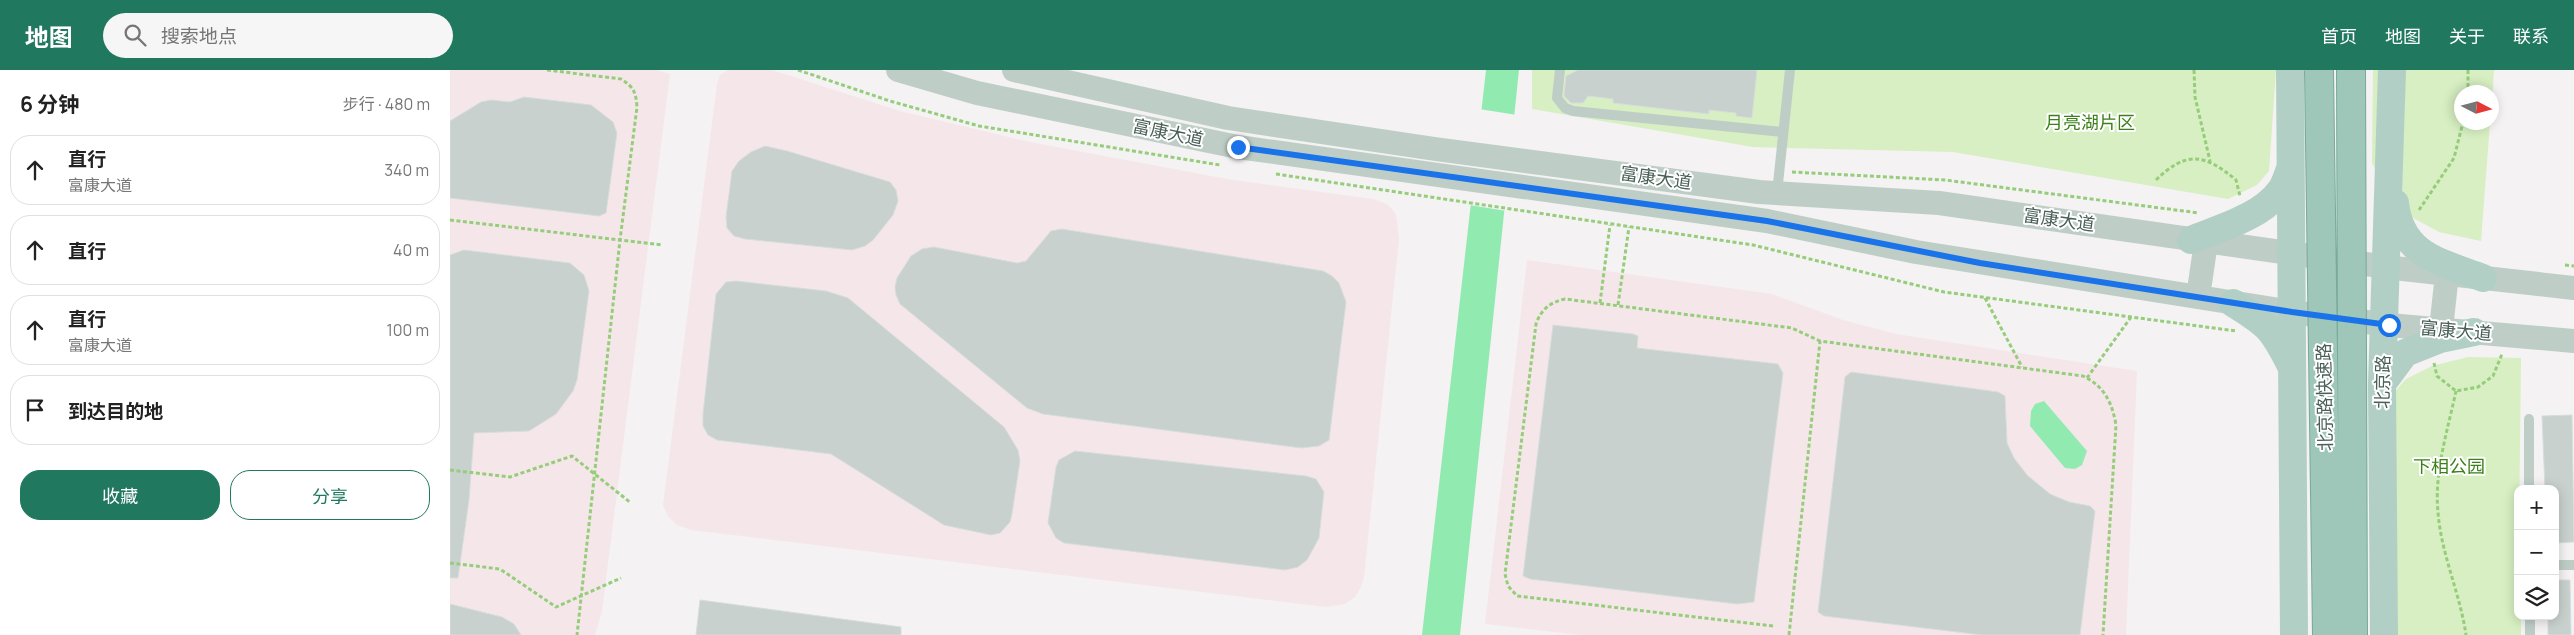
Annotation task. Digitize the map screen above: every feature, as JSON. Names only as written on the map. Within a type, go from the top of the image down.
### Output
[{"type":"highway","name":"北京路快速路","points":[[2319,70],[2327,635]]},
{"type":"highway","name":"北京路快速路","points":[[2351,70],[2354,635]]},
{"type":"main road","points":[[2290,70],[2294,635]]},
{"type":"main road","name":"北京路","points":[[2384,635],[2382,384],[2387,267],[2388,139],[2392,70]]},
{"type":"main road","points":[[2388,139],[2396,217],[2408,240],[2423,256],[2483,278]]},
{"type":"main road","points":[[2198,241],[2268,203],[2282,190],[2291,165]]},
{"type":"main road","points":[[2233,303],[2262,321],[2274,332],[2292,369]]},
{"type":"main road","points":[[2382,384],[2405,353],[2436,336],[2474,332]]},
{"type":"street","name":"富康大道","points":[[898,70],[977,92],[1238,147],[1472,178],[1767,221],[1916,252],[2198,298],[2384,324],[2436,336]]},
{"type":"street","name":"富康大道","points":[[1014,70],[1228,118],[1572,167],[1781,182],[1939,202],[2387,267],[2574,288]]},
{"type":"street","points":[[2198,241],[2198,298]]},
{"type":"street","points":[[2436,336],[2446,274]]},
{"type":"street","name":"富康大道","points":[[2474,332],[2507,348],[2574,341]]},
{"type":"lane","points":[[1560,70],[1557,98],[1565,108],[1573,111],[1783,132]]},
{"type":"lane","points":[[1781,182],[1783,132],[1790,70]]},
{"type":"lane","points":[[2529,418],[2529,485]]},
{"type":"lane","points":[[2559,565],[2574,565]]},
{"type":"lane","points":[[2530,620],[2530,635]]},
{"type":"path","points":[[547,70],[621,79],[630,85],[636,94],[637,107],[620,240],[583,595],[577,635]]},
{"type":"path","points":[[798,70],[890,101],[980,126],[1222,166]]},
{"type":"path","points":[[2194,70],[2195,97],[2210,161]]},
{"type":"path","points":[[2468,70],[2468,85]]},
{"type":"path","points":[[2156,180],[2170,166],[2181,160],[2194,158],[2210,161],[2236,180],[2244,217]]},
{"type":"path","points":[[1272,174],[1753,245],[1944,292],[2241,332]]},
{"type":"path","points":[[1781,182],[1945,180],[2206,214]]},
{"type":"path","points":[[450,220],[663,245]]},
{"type":"path","points":[[1600,303],[1610,224]]},
{"type":"path","points":[[1618,305],[1629,227]]},
{"type":"path","points":[[2555,264],[2574,266]]},
{"type":"path","points":[[1985,297],[2023,368]]},
{"type":"path","points":[[1773,626],[1517,596],[1508,586],[1505,574],[1536,324],[1540,314],[1554,301],[1565,299],[1618,305],[1792,328],[1820,341],[2023,368],[2088,378],[2094,381],[2107,395],[2116,425],[2103,635]]},
{"type":"path","points":[[2088,378],[2131,317]]},
{"type":"path","points":[[2436,336],[2437,376],[2456,391]]},
{"type":"path","points":[[1789,635],[1820,341]]},
{"type":"path","points":[[2456,391],[2478,386],[2493,376],[2507,348]]},
{"type":"path","points":[[2494,353],[2507,348]]},
{"type":"path","points":[[2456,391],[2440,470],[2437,510],[2444,550],[2463,615],[2466,635]]},
{"type":"path","points":[[450,470],[510,477],[572,456],[631,503]]},
{"type":"path","points":[[450,564],[500,569],[556,607],[621,578]]},
{"type":"shaded area","points":[[450,70],[657,70],[670,74],[602,611],[595,635],[450,635]]},
{"type":"shaded area","points":[[728,70],[772,70],[900,111],[1030,142],[1227,179],[1373,199],[1387,204],[1396,214],[1399,239],[1364,577],[1355,597],[1345,604],[1326,607],[691,530],[677,525],[668,516],[663,505],[717,84],[720,75]]},
{"type":"shaded area","points":[[1486,70],[1519,70],[1460,635],[1422,635]]},
{"type":"shaded area","points":[[1527,260],[1772,294],[1843,320],[1896,334],[2137,371],[2126,635],[1581,635],[1485,624]]},
{"type":"shaded area","points":[[2044,401],[2087,451],[2082,465],[2075,469],[2065,468],[2030,426],[2031,411],[2035,404]]},
{"type":"green space","name":"月亮湖片区","points":[[1532,70],[2276,70],[2269,171],[2257,185],[2228,199],[1953,152],[1753,147],[1532,109]]},
{"type":"green space","points":[[2373,70],[2494,70],[2493,85],[2454,85],[2454,130],[2489,130],[2481,241],[2439,232],[2415,219],[2389,196],[2372,163]]},
{"type":"green space","name":"下相公园","points":[[2468,357],[2521,358],[2520,485],[2514,485],[2514,620],[2521,620],[2521,635],[2379,635],[2376,413],[2406,379],[2432,366]]},
{"type":"pier","points":[[1479,109],[1517,115],[1507,211],[1469,205]]},
{"type":"building","points":[[1578,70],[1757,70],[1752,118],[1736,116],[1736,113],[1709,110],[1709,114],[1613,103],[1613,99],[1588,96],[1583,103],[1571,103],[1564,96],[1566,76]]},
{"type":"building","points":[[524,97],[591,105],[613,122],[617,133],[606,213],[599,216],[450,198],[450,121],[481,102],[491,100],[510,102]]},
{"type":"building","points":[[765,146],[890,182],[896,190],[898,201],[893,215],[873,240],[865,246],[852,250],[745,239],[734,236],[727,228],[726,217],[732,171],[739,161],[751,152]]},
{"type":"building","points":[[1062,229],[1323,271],[1332,276],[1339,283],[1346,302],[1329,440],[1319,446],[1301,448],[1043,414],[1027,408],[900,304],[896,295],[897,278],[911,256],[922,249],[934,247],[1017,263],[1026,261],[1051,231]]},
{"type":"building","points":[[464,250],[570,263],[584,275],[589,291],[577,380],[573,391],[556,414],[529,431],[474,433],[469,500],[458,578],[450,578],[450,255]]},
{"type":"building","points":[[736,281],[826,291],[848,298],[1004,427],[1018,450],[1020,461],[1010,522],[1000,533],[991,535],[944,525],[831,454],[717,440],[708,435],[703,426],[703,414],[716,294],[726,282]]},
{"type":"building","points":[[1553,325],[1633,334],[1638,336],[1637,348],[1778,364],[1783,373],[1754,602],[1737,604],[1530,579],[1523,576]]},
{"type":"building","points":[[1851,372],[1998,392],[2005,396],[2007,443],[2014,458],[2027,475],[2050,494],[2069,502],[2090,506],[2095,511],[2080,635],[1982,635],[1824,616],[1818,612],[1845,377]]},
{"type":"building","points":[[2572,415],[2574,542],[2559,543],[2559,485],[2545,485],[2542,416]]},
{"type":"building","points":[[1075,451],[1306,476],[1316,479],[1324,492],[1319,538],[1307,560],[1298,567],[1285,570],[1064,543],[1056,538],[1048,523],[1056,467],[1059,460]]},
{"type":"building","points":[[2559,580],[2570,580],[2571,635],[2548,635],[2548,620],[2559,620]]},
{"type":"building","points":[[700,600],[901,627],[901,635],[696,635]]},
{"type":"building","points":[[450,604],[502,617],[514,624],[521,635],[450,635]]},
{"type":"route","points":[[1238,147],[1472,178],[1767,221],[1916,252],[1980,263],[2292,312],[2389,325]]}]
